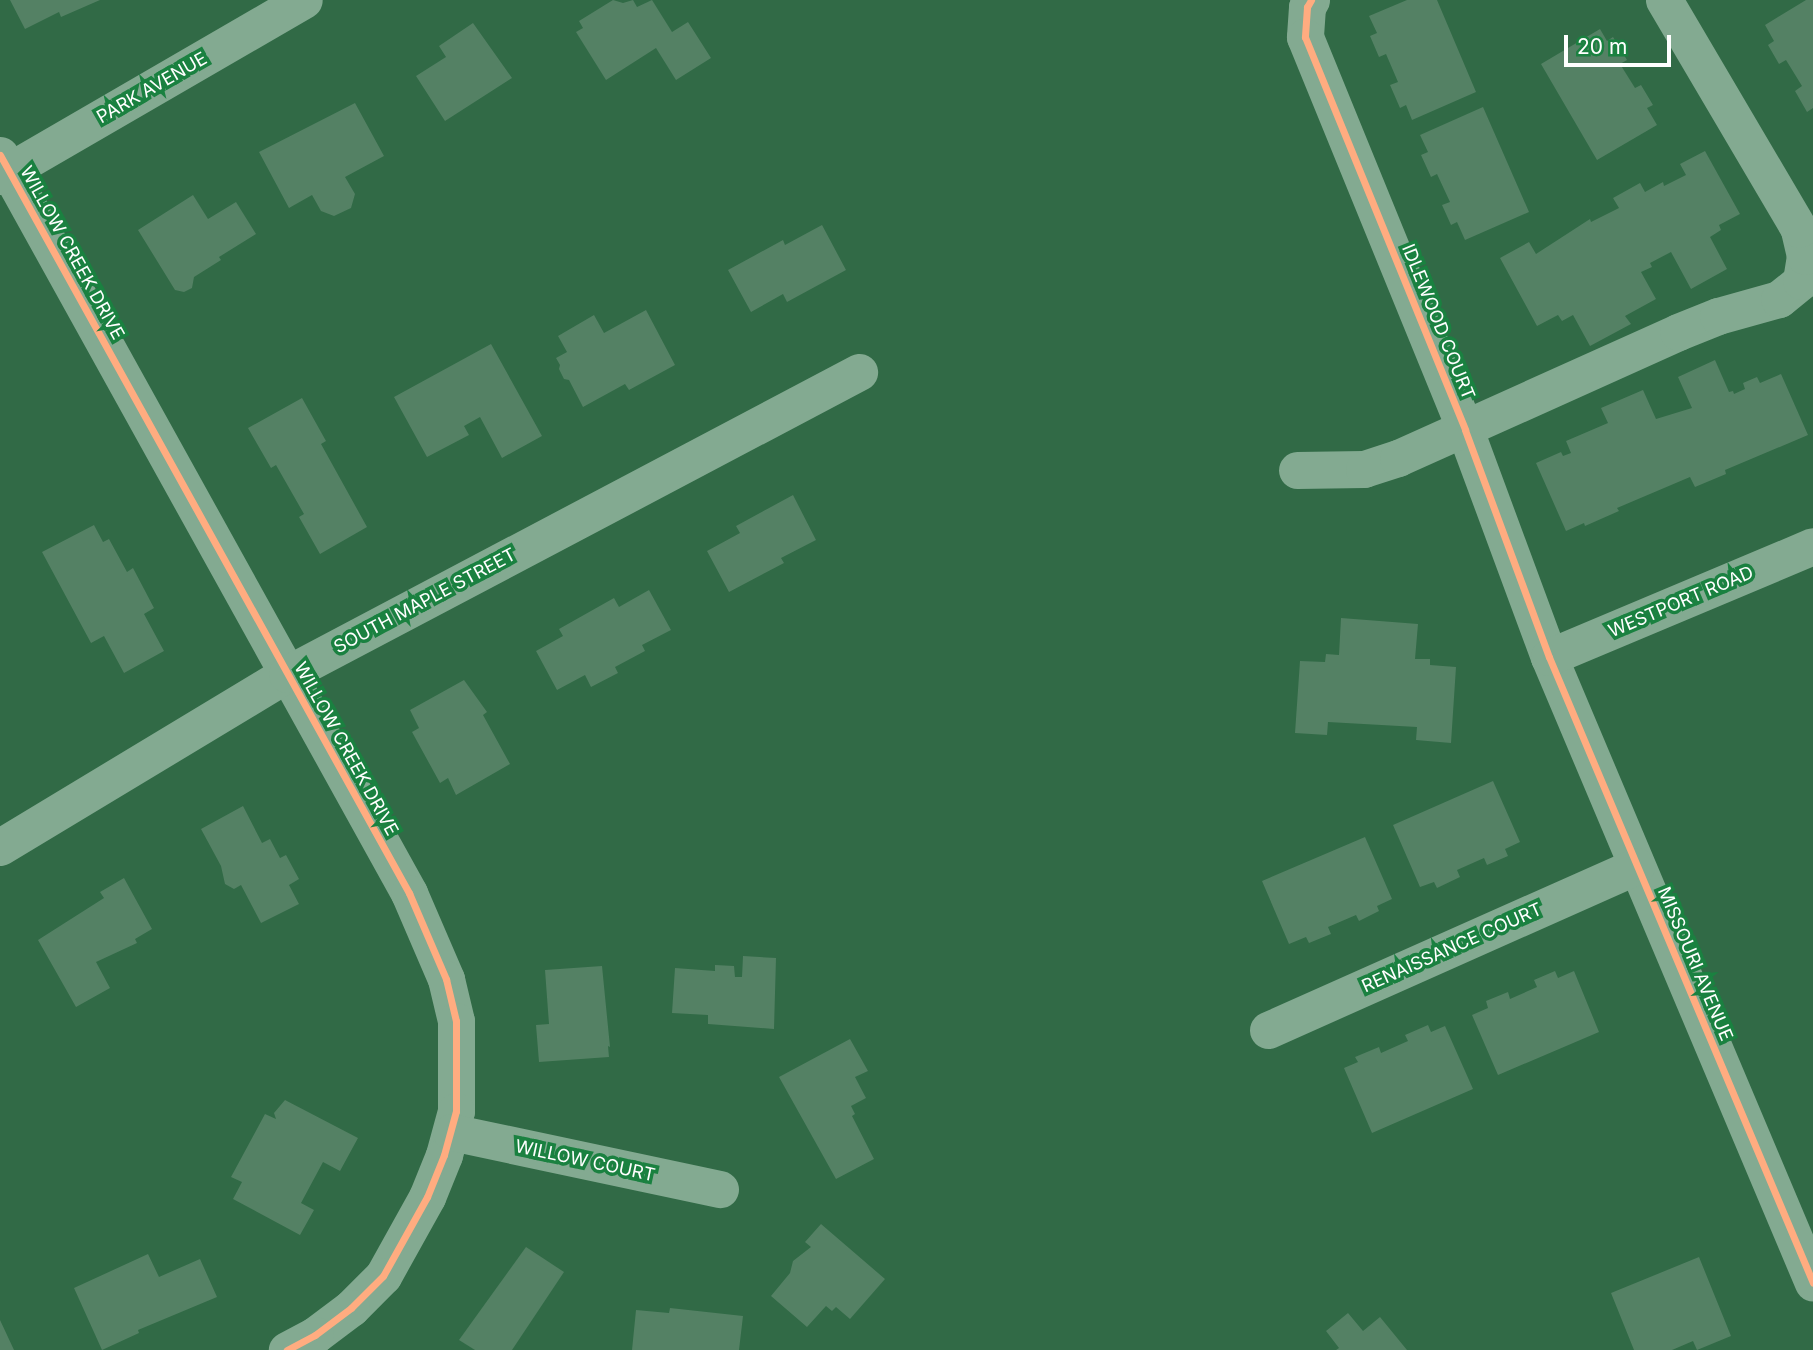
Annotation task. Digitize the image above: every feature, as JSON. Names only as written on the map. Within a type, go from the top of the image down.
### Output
[{"type":"street","name":"PARK AVENUE","points":[[3,167],[304,0]]},
{"type":"street","name":"IDLEWOOD COURT","points":[[1311,0],[1307,7],[1305,37],[1465,430],[1549,657]]},
{"type":"street","name":"IDLEWOOD COURT","points":[[1465,430],[1678,332],[1718,316],[1779,299],[1801,281],[1805,256],[1799,229],[1664,0]]},
{"type":"street","name":"WILLOW CREEK DRIVE","points":[[3,167],[409,893],[446,979],[456,1021],[458,1066],[451,1132],[427,1197],[383,1276],[351,1308],[315,1335],[287,1350]]},
{"type":"street","name":"SOUTH MAPLE STREET","points":[[0,846],[287,674],[859,372]]},
{"type":"street","points":[[1297,470],[1364,469],[1465,430]]},
{"type":"street","name":"WESTPORT ROAD","points":[[1549,657],[1813,546]]},
{"type":"street","name":"MISSOURI AVENUE","points":[[1549,657],[1813,1283]]},
{"type":"street","name":"RENAISSANCE COURT","points":[[1268,1030],[1636,866]]},
{"type":"street","name":"WILLOW COURT","points":[[451,1132],[720,1189]]},
{"type":"building","points":[[10,0],[100,0],[61,17],[59,12],[25,29]]},
{"type":"building","points":[[613,0],[623,3],[633,0],[637,7],[652,0],[672,32],[688,22],[711,58],[676,80],[656,48],[606,80],[576,32],[583,28],[579,21]]},
{"type":"building","points":[[1407,0],[1437,0],[1476,92],[1412,120],[1406,105],[1400,108],[1390,85],[1398,82],[1386,54],[1379,57],[1370,36],[1377,33],[1369,16]]},
{"type":"building","points":[[1806,0],[1813,0],[1813,108],[1807,112],[1795,91],[1802,86],[1786,60],[1779,64],[1768,45],[1774,41],[1765,25]]},
{"type":"building","points":[[473,23],[512,78],[445,121],[416,76],[446,57],[439,46]]},
{"type":"building","points":[[1600,29],[1607,41],[1613,37],[1627,60],[1620,64],[1635,88],[1641,85],[1653,105],[1647,108],[1657,125],[1597,160],[1541,64]]},
{"type":"building","points":[[355,103],[384,156],[345,177],[355,194],[351,208],[334,216],[321,211],[312,195],[289,208],[259,152]]},
{"type":"building","points":[[1483,107],[1529,212],[1465,240],[1457,222],[1451,225],[1442,205],[1450,202],[1437,174],[1431,177],[1421,155],[1428,152],[1420,135]]},
{"type":"building","points":[[1705,151],[1740,214],[1719,225],[1721,230],[1710,237],[1727,269],[1691,289],[1671,252],[1650,263],[1652,267],[1641,272],[1656,299],[1625,316],[1631,324],[1590,346],[1573,315],[1562,321],[1558,315],[1537,326],[1500,258],[1529,242],[1536,254],[1590,219],[1591,222],[1619,208],[1613,198],[1640,183],[1645,192],[1663,182],[1664,186],[1686,175],[1680,164]]},
{"type":"building","points":[[193,195],[208,219],[236,202],[256,234],[219,257],[221,260],[194,277],[192,288],[184,292],[175,290],[138,230]]},
{"type":"building","points":[[822,225],[846,270],[787,302],[783,294],[751,312],[728,270],[783,240],[785,245]]},
{"type":"building","points":[[646,310],[675,365],[629,390],[625,384],[583,407],[569,380],[564,379],[559,369],[556,358],[567,352],[558,336],[594,315],[604,333]]},
{"type":"building","points":[[491,344],[542,436],[502,458],[480,417],[464,426],[469,435],[427,457],[394,397]]},
{"type":"building","points":[[1715,360],[1729,392],[1733,391],[1734,394],[1745,389],[1743,383],[1757,377],[1760,383],[1781,374],[1808,435],[1725,470],[1726,474],[1695,487],[1690,477],[1617,508],[1619,511],[1585,526],[1584,523],[1566,531],[1536,463],[1561,452],[1563,456],[1571,453],[1566,441],[1608,423],[1601,408],[1643,390],[1656,419],[1692,408],[1678,377]]},
{"type":"building","points":[[302,398],[326,441],[321,444],[367,527],[320,554],[299,517],[304,514],[276,465],[271,468],[248,428]]},
{"type":"building","points":[[793,495],[816,540],[781,558],[784,563],[729,592],[707,551],[740,533],[736,526]]},
{"type":"building","points":[[94,525],[103,542],[109,539],[127,572],[133,568],[154,608],[144,614],[164,651],[124,673],[104,636],[91,643],[42,552]]},
{"type":"building","points":[[649,590],[671,630],[642,645],[645,651],[615,667],[618,673],[591,687],[585,675],[557,690],[536,651],[563,636],[559,629],[614,598],[619,607]]},
{"type":"building","points":[[1341,618],[1418,624],[1415,659],[1430,659],[1430,665],[1456,667],[1451,743],[1416,740],[1417,727],[1328,722],[1327,735],[1295,733],[1300,661],[1325,662],[1326,654],[1339,655]]},
{"type":"building","points":[[464,680],[487,712],[483,715],[510,764],[456,795],[448,778],[440,783],[412,732],[419,728],[410,710]]},
{"type":"building","points":[[1493,781],[1520,842],[1505,849],[1508,856],[1487,865],[1484,858],[1457,870],[1460,877],[1437,888],[1434,882],[1420,887],[1393,825]]},
{"type":"building","points":[[243,806],[262,843],[270,839],[280,858],[286,855],[299,879],[289,885],[299,904],[261,923],[241,885],[234,889],[225,884],[221,866],[201,829]]},
{"type":"building","points":[[1365,837],[1392,899],[1377,906],[1379,911],[1359,921],[1356,915],[1328,927],[1331,934],[1309,943],[1306,937],[1289,944],[1262,881]]},
{"type":"building","points":[[124,878],[152,929],[135,939],[137,943],[96,962],[110,988],[76,1007],[38,940],[104,898],[100,892]]},
{"type":"building","points":[[743,956],[776,958],[774,1029],[708,1024],[708,1015],[672,1013],[675,968],[715,971],[715,965],[734,966],[735,977],[742,977]]},
{"type":"building","points":[[602,966],[609,1057],[539,1062],[536,1025],[549,1024],[545,970]]},
{"type":"building","points":[[1555,971],[1558,978],[1574,971],[1599,1032],[1498,1075],[1472,1015],[1488,1008],[1486,1001],[1508,992],[1510,999],[1537,987],[1534,980]]},
{"type":"building","points":[[1428,1025],[1431,1032],[1445,1026],[1473,1089],[1372,1133],[1344,1068],[1358,1062],[1355,1057],[1379,1047],[1381,1053],[1408,1041],[1405,1035]]},
{"type":"building","points":[[850,1039],[868,1071],[855,1077],[866,1098],[851,1106],[855,1114],[852,1116],[874,1159],[836,1179],[779,1077]]},
{"type":"building","points":[[285,1100],[358,1138],[340,1171],[323,1162],[301,1203],[314,1210],[300,1235],[233,1199],[242,1182],[231,1177],[265,1114],[276,1119],[274,1113]]},
{"type":"building","points":[[821,1224],[885,1279],[850,1319],[836,1307],[832,1311],[826,1306],[807,1327],[771,1296],[790,1273],[793,1261],[811,1247],[805,1242]]},
{"type":"building","points":[[526,1247],[564,1272],[512,1350],[475,1350],[459,1340]]},
{"type":"building","points":[[148,1254],[159,1277],[200,1259],[217,1297],[138,1330],[139,1333],[102,1350],[74,1288]]},
{"type":"building","points":[[1699,1257],[1731,1336],[1697,1350],[1693,1341],[1672,1350],[1634,1350],[1611,1293]]},
{"type":"building","points":[[670,1308],[743,1316],[739,1350],[632,1350],[636,1310],[669,1313]]},
{"type":"building","points":[[1348,1313],[1363,1331],[1380,1317],[1407,1350],[1336,1350],[1339,1348],[1326,1331]]},
{"type":"building","points":[[0,1320],[14,1350],[0,1350]]},
{"type":"cycle path","points":[[1311,0],[1307,7],[1305,37],[1465,430],[1549,657],[1813,1283]]},
{"type":"cycle path","points":[[0,155],[409,893],[446,979],[456,1021],[456,1111],[444,1155],[427,1197],[383,1276],[351,1308],[315,1335],[287,1350]]}]
